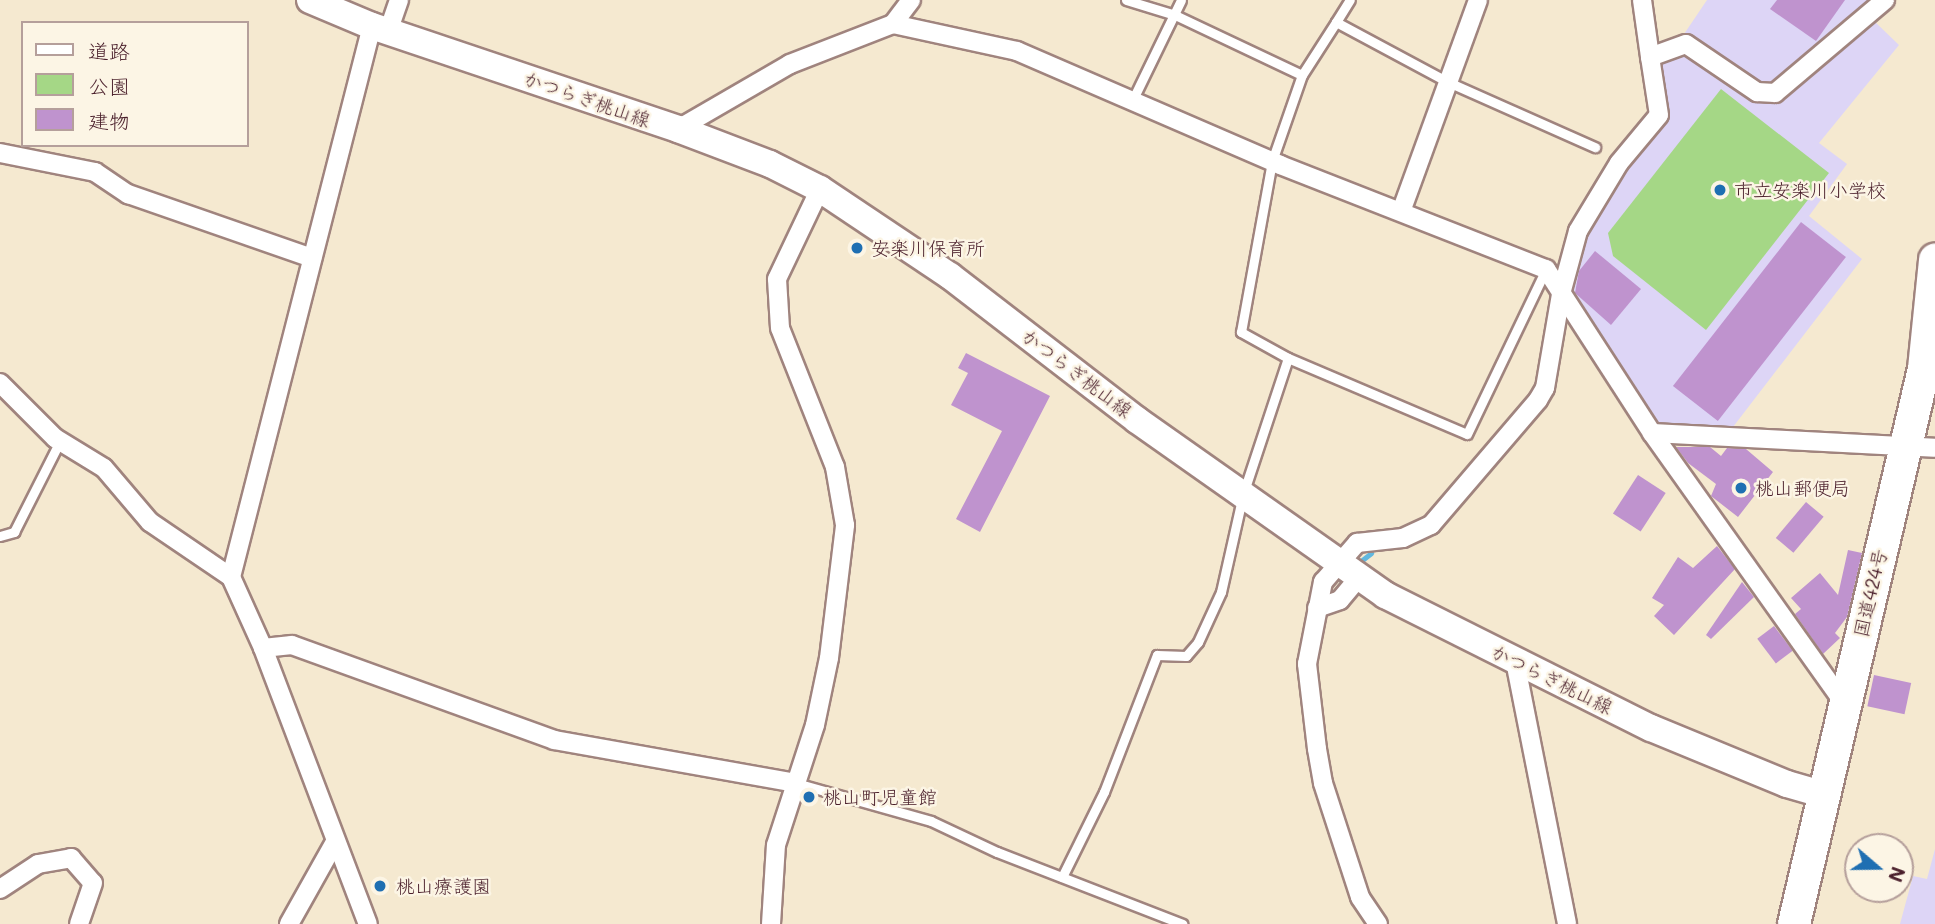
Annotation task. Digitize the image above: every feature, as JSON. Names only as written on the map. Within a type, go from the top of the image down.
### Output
[{"type":"highway","name":"国道424号","points":[[1794,924],[1822,794],[1924,369],[1935,260]]},
{"type":"main road","name":"かつらぎ桃山線","points":[[310,0],[380,29],[770,164],[820,189],[950,276],[1348,569],[1515,661],[1651,728],[1787,784],[1822,794]]},
{"type":"street","points":[[231,577],[312,258],[380,29],[399,0]]},
{"type":"street","points":[[678,130],[790,64],[893,24],[911,0]]},
{"type":"street","points":[[1402,209],[1479,0]]},
{"type":"street","points":[[1317,608],[1340,600],[1357,542],[1403,538],[1431,525],[1449,509],[1545,388],[1561,295],[1587,212],[1659,115],[1642,0]]},
{"type":"street","points":[[1650,57],[1686,44],[1756,93],[1775,93],[1885,0]]},
{"type":"street","points":[[893,24],[1017,51],[1272,161],[1402,209],[1546,269],[1652,433],[1844,704]]},
{"type":"street","points":[[0,153],[95,172],[128,194],[312,258]]},
{"type":"street","points":[[771,924],[776,845],[815,725],[829,658],[845,525],[835,467],[780,328],[777,279],[820,189]]},
{"type":"street","points":[[0,383],[60,441],[104,468],[150,522],[231,577],[263,648],[368,924]]},
{"type":"street","points":[[1652,433],[1935,448]]},
{"type":"street","points":[[1348,569],[1323,582],[1307,664],[1323,783],[1360,897],[1378,924]]},
{"type":"street","points":[[263,648],[292,645],[376,679],[563,743],[796,783]]},
{"type":"street","points":[[1515,661],[1567,924]]},
{"type":"street","points":[[289,924],[335,842]]},
{"type":"street","points":[[0,890],[38,864],[71,858],[93,883],[79,924]]},
{"type":"lane","points":[[1126,0],[1175,15],[1302,75]]},
{"type":"lane","points":[[1132,100],[1181,0]]},
{"type":"lane","points":[[1350,0],[1302,75],[1272,161],[1241,332],[1288,358],[1467,434],[1546,269]]},
{"type":"lane","points":[[1336,22],[1448,82],[1595,147]]},
{"type":"lane","points":[[1062,877],[1104,792],[1157,656],[1186,656],[1198,642],[1221,592],[1243,494],[1288,358]]},
{"type":"lane","points":[[0,536],[14,532],[60,441]]},
{"type":"lane","points":[[796,783],[931,821],[1062,877],[1183,924]]},
{"type":"shaded area","name":"市立安楽川小学校","points":[[1707,0],[1895,0],[1872,19],[1899,45],[1819,143],[1847,164],[1809,216],[1862,259],[1733,427],[1659,424],[1571,295],[1585,226],[1667,114],[1653,50],[1678,43]]},
{"type":"shaded area","points":[[1935,849],[1935,924],[1900,924],[1906,903],[1914,903],[1914,876],[1927,879]]},
{"type":"green space","points":[[1721,89],[1829,173],[1706,330],[1613,256],[1608,233]]},
{"type":"building","points":[[1777,0],[1845,0],[1816,41],[1770,9]]},
{"type":"building","points":[[1801,222],[1846,257],[1718,421],[1673,386]]},
{"type":"building","points":[[1595,251],[1641,289],[1611,325],[1575,293],[1579,271]]},
{"type":"building","points":[[966,353],[1050,396],[980,532],[956,519],[1002,431],[951,405],[968,373],[958,368]]},
{"type":"building","points":[[1676,447],[1710,447],[1721,456],[1727,448],[1746,449],[1773,472],[1738,517],[1711,496],[1716,484],[1688,463]]},
{"type":"building","points":[[1638,475],[1666,493],[1641,532],[1613,514]]},
{"type":"building","points":[[1806,502],[1824,517],[1793,553],[1776,538]]},
{"type":"building","points":[[1717,546],[1735,569],[1674,635],[1654,616],[1664,605],[1652,598],[1678,557],[1693,568]]},
{"type":"building","points":[[1848,550],[1862,553],[1847,617],[1835,633],[1840,638],[1823,654],[1795,614],[1801,609],[1791,598],[1820,573],[1838,595]]},
{"type":"building","points":[[1742,582],[1754,597],[1711,639],[1706,635]]},
{"type":"building","points":[[1774,626],[1793,651],[1776,663],[1757,639]]},
{"type":"building","points":[[1874,675],[1911,683],[1905,714],[1867,706]]},
{"type":"waterway","points":[[1357,564],[1371,553]]},
{"type":"waterway","points":[[1333,594],[1344,580]]},
{"type":"place","name":"市立安楽川小学校","points":[[1720,190]]},
{"type":"place","name":"安楽川保育所","points":[[857,248]]},
{"type":"place","name":"桃山郵便局","points":[[1741,488]]},
{"type":"place","name":"桃山町児童館","points":[[809,797]]},
{"type":"place","name":"桃山療護園","points":[[380,886]]}]
